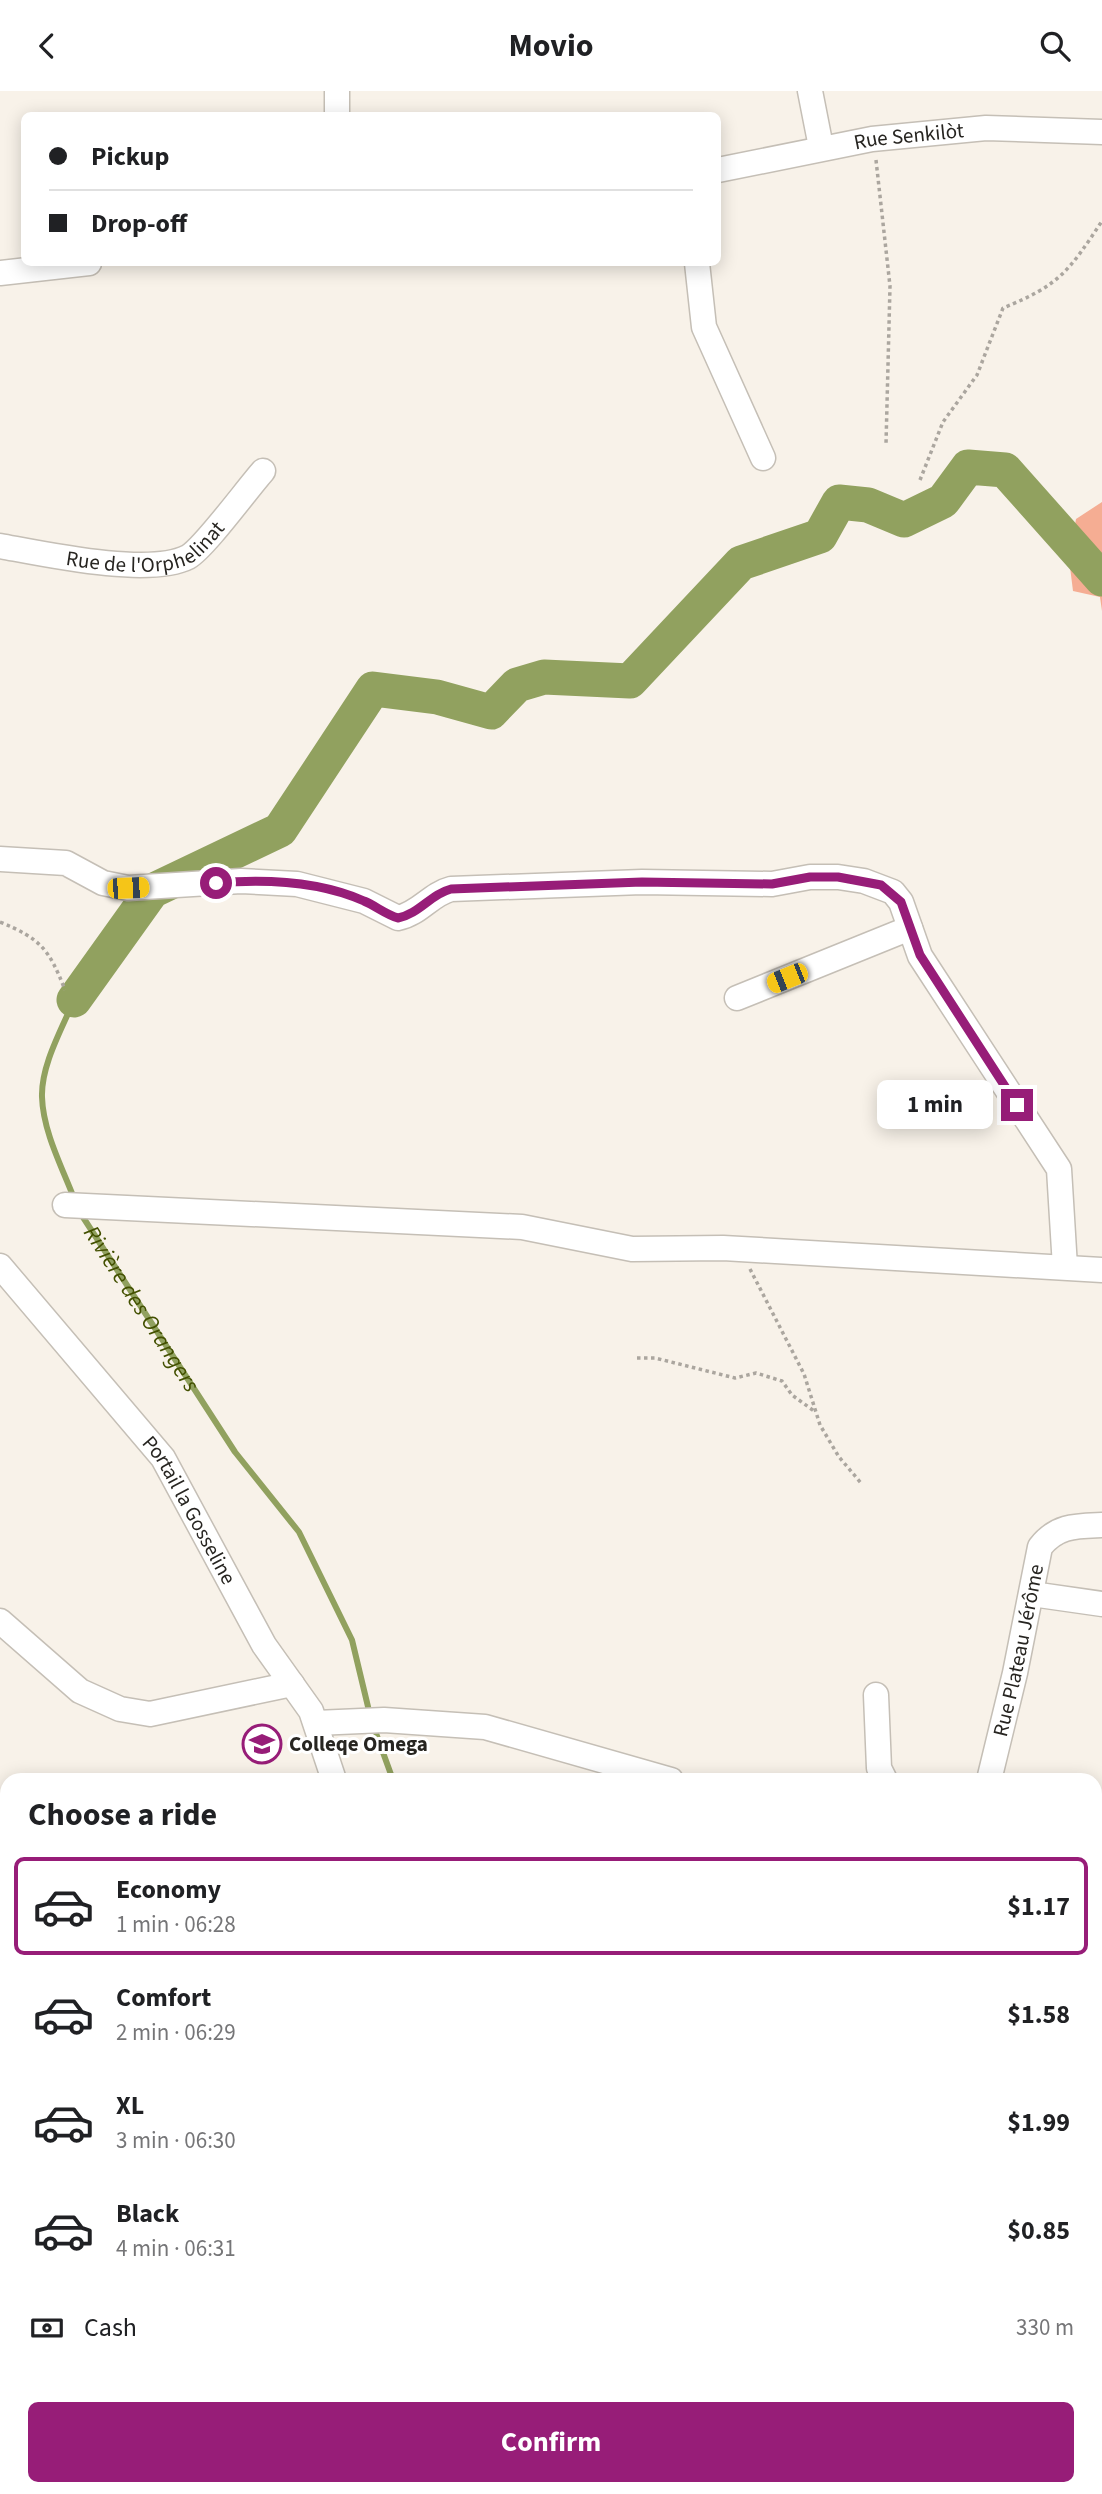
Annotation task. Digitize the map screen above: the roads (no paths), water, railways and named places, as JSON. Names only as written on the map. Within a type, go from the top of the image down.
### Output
[{"type":"street","points":[[337,91],[337,112]]},
{"type":"street","points":[[810,91],[821,147]]},
{"type":"street","name":"Rue Senkilòt","points":[[721,169],[821,147],[872,139],[986,128],[1102,132]]},
{"type":"street","points":[[0,273],[62,266]]},
{"type":"street","points":[[697,266],[704,327],[763,458]]},
{"type":"street","name":"Rue de l'Orphelinat","points":[[0,546],[82,561],[152,564],[176,561],[190,556],[263,471]]},
{"type":"street","points":[[0,859],[66,863],[113,887],[241,881],[298,884],[364,901],[398,918],[418,909],[435,894],[451,889],[642,882],[772,884],[810,877],[838,877],[864,881],[893,892],[901,902],[920,955],[1059,1169],[1065,1267]]},
{"type":"street","points":[[737,998],[910,928]]},
{"type":"street","points":[[65,1205],[523,1227],[632,1249],[723,1248],[1102,1269]]},
{"type":"street","name":"Portail la Gosseline","points":[[0,1266],[163,1458],[264,1645],[316,1723],[332,1773]]},
{"type":"street","name":"Rue Plateau Jérôme","points":[[991,1773],[1032,1594],[1040,1547],[1048,1538],[1068,1526],[1102,1525]]},
{"type":"street","points":[[1032,1594],[1102,1604]]},
{"type":"street","points":[[0,1621],[80,1691],[120,1709],[150,1714],[292,1684]]},
{"type":"street","points":[[877,1695],[881,1773]]},
{"type":"street","points":[[316,1723],[384,1720],[485,1727],[646,1773]]},
{"type":"waterway","name":"Rivière des Orangers","points":[[74,1000],[152,891],[280,830],[373,689],[437,697],[491,712],[517,685],[544,677],[630,681],[741,563],[820,536],[839,502],[868,505],[904,520],[943,501],[968,467],[1005,470],[1102,579]]},
{"type":"waterway","name":"Rivière des Orangers","points":[[74,1000],[45,1072],[42,1097],[50,1137],[75,1201]]},
{"type":"waterway","name":"Rivière des Orangers","points":[[79,1211],[235,1452],[299,1532],[352,1640],[370,1715]]},
{"type":"waterway","name":"Rivière des Orangers","points":[[373,1725],[390,1773]]},
{"type":"place","name":"Colleqe Omega","points":[[262,1744]]}]
